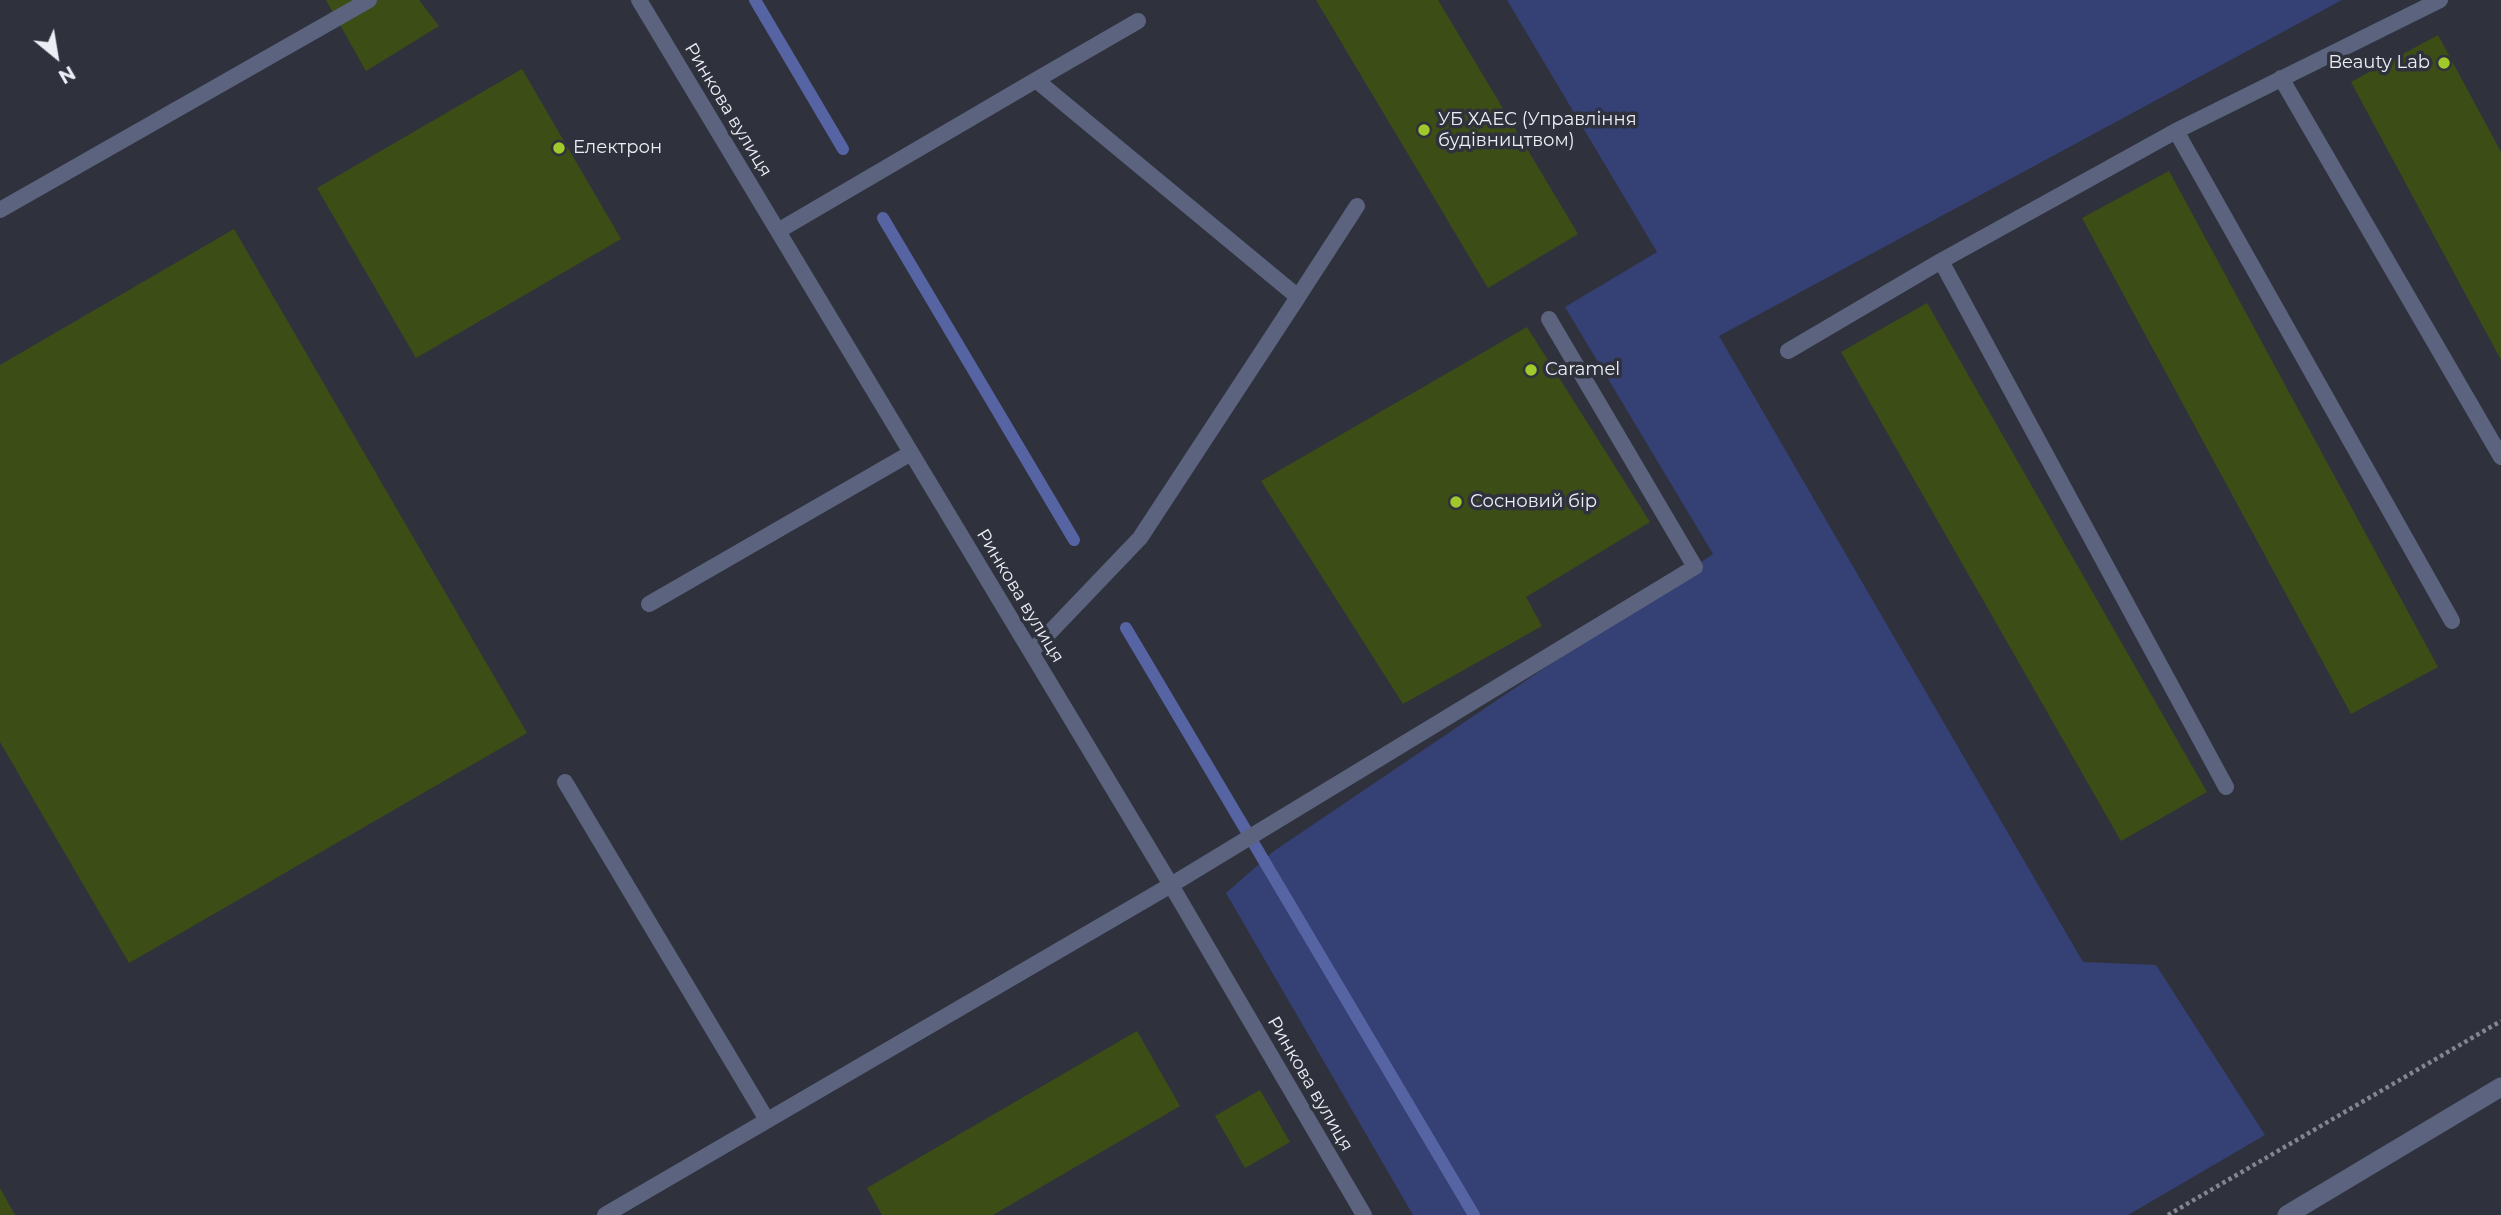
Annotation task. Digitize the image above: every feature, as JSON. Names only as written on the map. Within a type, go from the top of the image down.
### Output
[{"type":"street","points":[[2287,1215],[2501,1087]]},
{"type":"lane","points":[[0,211],[369,0]]},
{"type":"lane","name":"Ринкова вулиця","points":[[639,0],[1171,885],[1364,1215]]},
{"type":"lane","points":[[1788,351],[1941,261],[2176,131],[2440,0]]},
{"type":"lane","points":[[778,231],[1138,21]]},
{"type":"lane","points":[[2281,78],[2501,457]]},
{"type":"lane","points":[[1036,80],[1298,297]]},
{"type":"lane","points":[[2176,131],[2452,621]]},
{"type":"lane","points":[[1031,652],[1140,538],[1357,206]]},
{"type":"lane","points":[[1941,261],[2226,787]]},
{"type":"lane","points":[[605,1215],[1171,885],[1695,567],[1549,319]]},
{"type":"lane","points":[[649,604],[911,453]]},
{"type":"lane","points":[[565,782],[766,1120]]},
{"type":"path","points":[[2168,1215],[2501,1021]]},
{"type":"shaded area","points":[[1507,0],[2342,0],[1719,336],[2083,962],[2156,965],[2265,1135],[2128,1215],[1413,1215],[1226,893],[1274,851],[1713,554],[1565,307],[1657,252]]},
{"type":"building","points":[[326,0],[419,0],[439,26],[366,71]]},
{"type":"building","points":[[1316,0],[1438,0],[1578,234],[1488,288]]},
{"type":"building","points":[[2438,35],[2501,152],[2501,360],[2351,82]]},
{"type":"building","points":[[522,69],[621,239],[416,358],[317,188]]},
{"type":"building","points":[[2169,171],[2438,667],[2351,714],[2082,218]]},
{"type":"building","points":[[234,229],[527,733],[129,963],[0,742],[0,365]]},
{"type":"building","points":[[1927,303],[2207,792],[2121,841],[1841,352]]},
{"type":"building","name":"Сосновий бір","points":[[1527,327],[1650,522],[1526,597],[1542,626],[1403,704],[1261,481]]},
{"type":"building","points":[[1137,1031],[1180,1106],[993,1215],[882,1215],[867,1188]]},
{"type":"building","points":[[1260,1090],[1290,1142],[1245,1168],[1215,1116]]},
{"type":"building","points":[[0,1188],[15,1215],[0,1215]]},
{"type":"waterway","points":[[755,0],[843,149]]},
{"type":"waterway","points":[[883,218],[1074,540]]},
{"type":"waterway","points":[[1126,628],[1474,1215]]},
{"type":"place","name":"Beauty Lab","points":[[2444,63]]},
{"type":"place","name":"УБ ХАЕС (Управління будівництвом)","points":[[1424,130]]},
{"type":"place","name":"Електрон","points":[[559,148]]},
{"type":"place","name":"Caramel","points":[[1531,370]]},
{"type":"place","name":"Сосновий бір","points":[[1456,502]]}]
